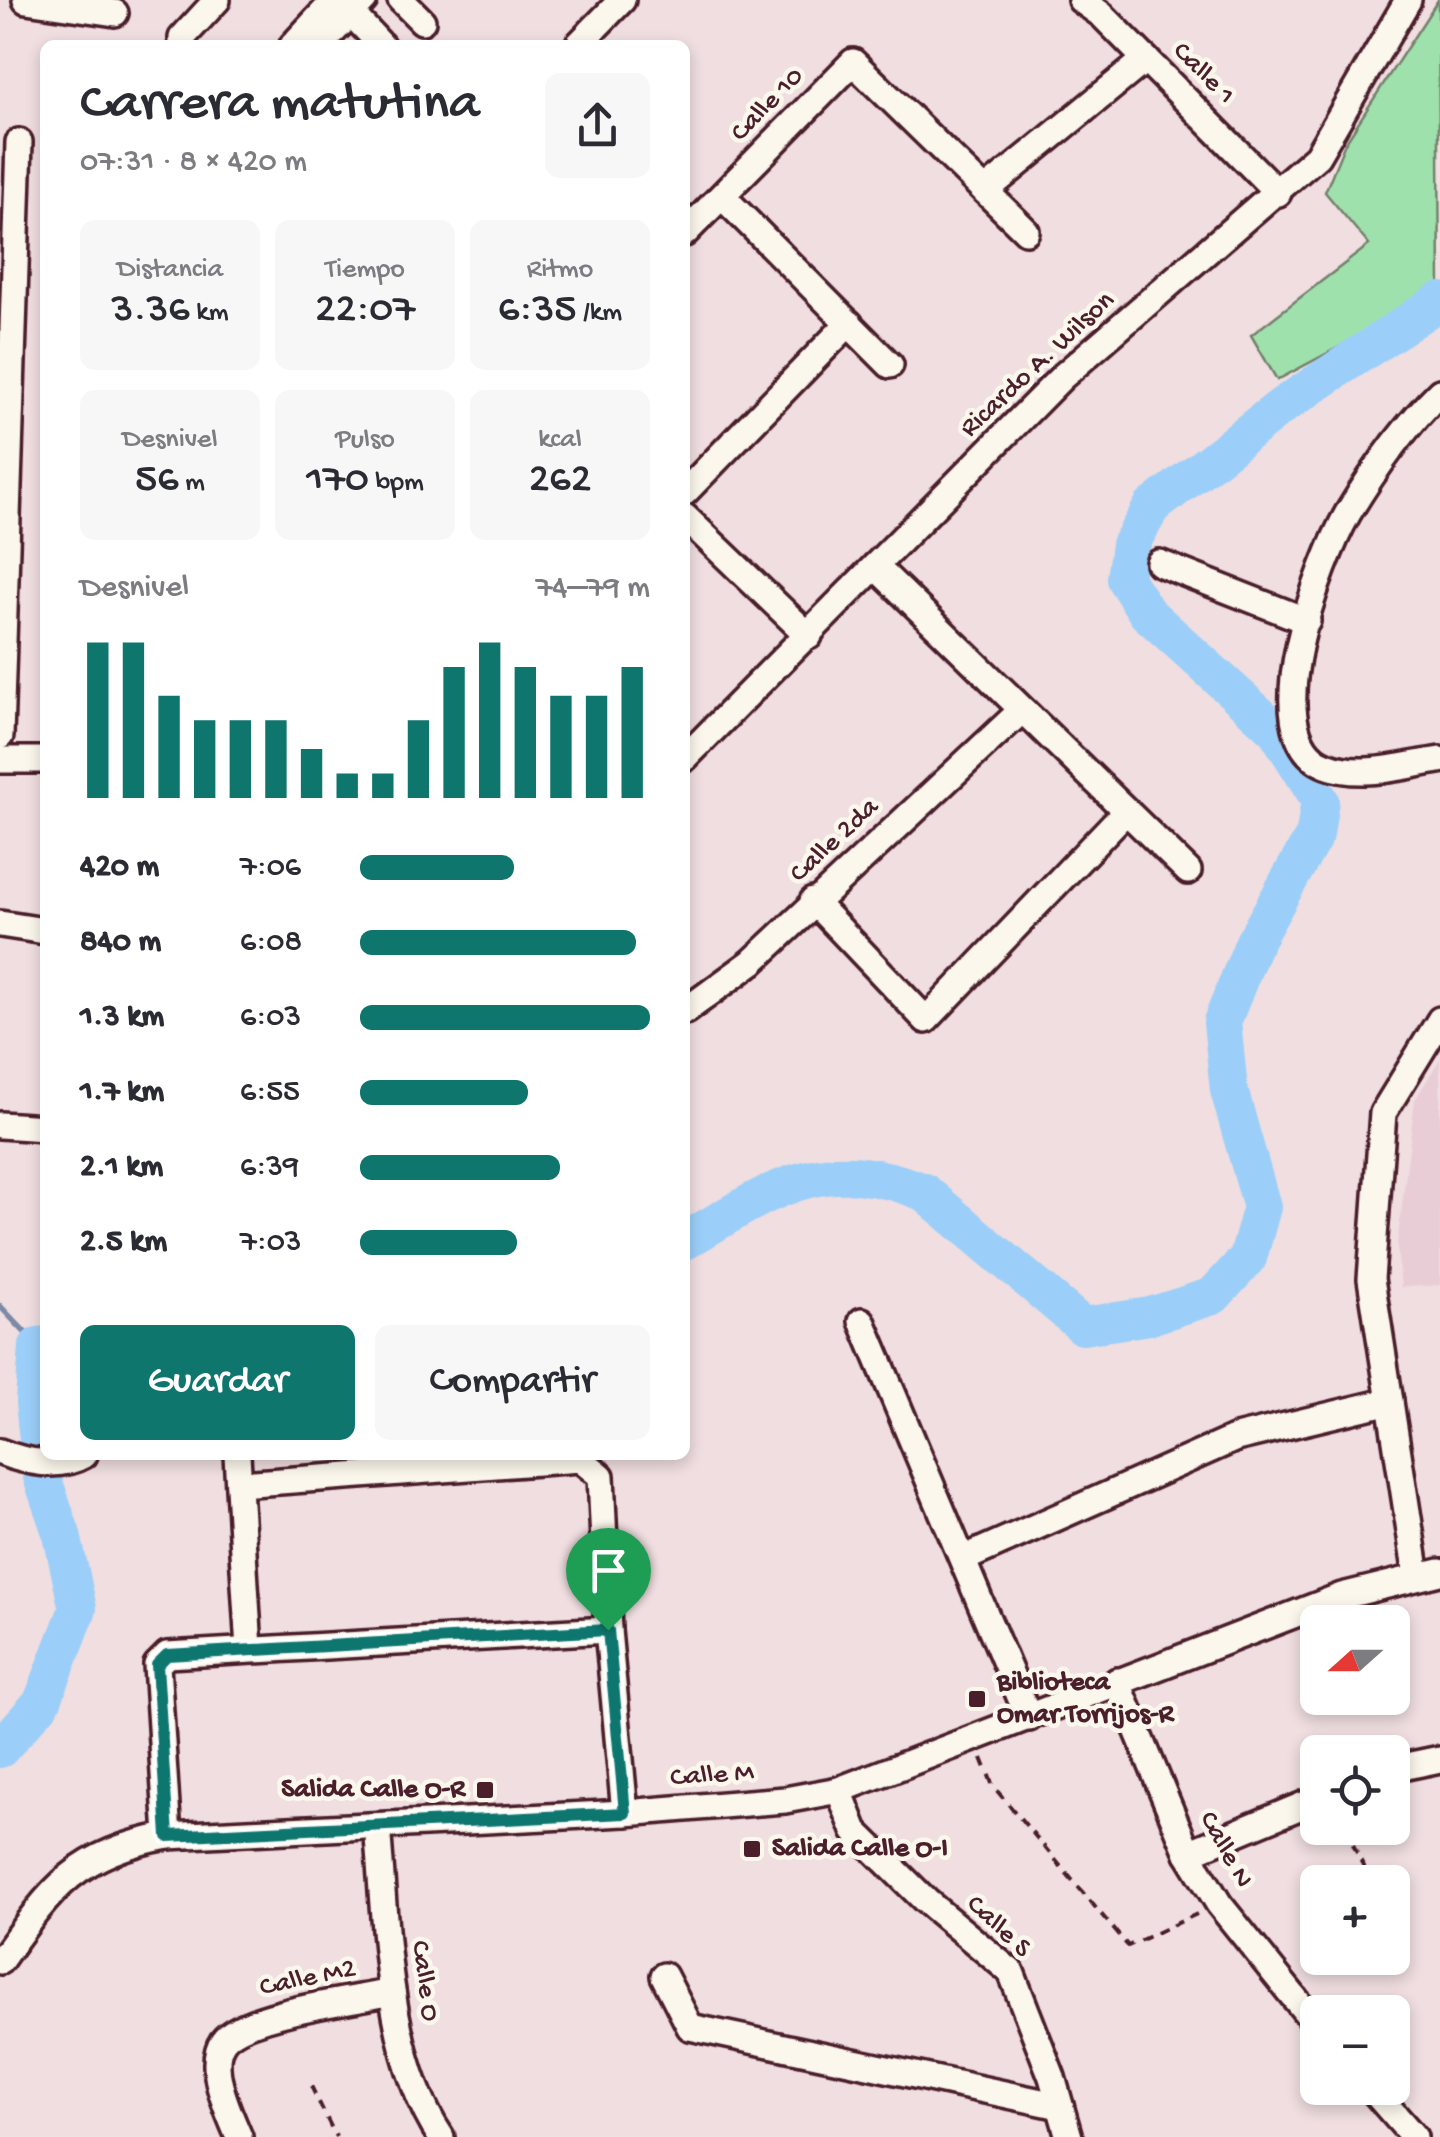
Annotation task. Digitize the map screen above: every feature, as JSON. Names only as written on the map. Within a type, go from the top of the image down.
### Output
[{"type":"street","points":[[0,4],[16,0]]},
{"type":"street","points":[[26,0],[114,13]]},
{"type":"street","points":[[182,40],[216,0]]},
{"type":"street","points":[[401,0],[422,21]]},
{"type":"street","points":[[583,40],[622,0]]},
{"type":"street","name":"Calle 1","points":[[1081,0],[1146,59],[1278,193]]},
{"type":"street","name":"Ricardo A. Wilson","points":[[690,753],[1062,377],[1316,156],[1408,0]]},
{"type":"street","points":[[299,40],[334,6]]},
{"type":"street","points":[[322,40],[334,6]]},
{"type":"street","points":[[334,6],[375,40]]},
{"type":"street","points":[[1026,231],[986,191],[1146,59]]},
{"type":"street","name":"Calle 10","points":[[690,228],[853,62],[986,191]]},
{"type":"street","points":[[0,736],[20,142]]},
{"type":"street","points":[[722,196],[890,365]]},
{"type":"street","points":[[690,487],[849,323]]},
{"type":"street","points":[[1440,392],[1407,426],[1347,515],[1322,566],[1307,621],[1292,710],[1297,736],[1317,760],[1337,768],[1373,770],[1440,760]]},
{"type":"street","points":[[690,522],[809,636]]},
{"type":"street","points":[[1159,563],[1307,621]]},
{"type":"street","points":[[875,566],[1188,871]]},
{"type":"street","name":"Calle 2da","points":[[690,1007],[752,962],[1022,710]]},
{"type":"street","points":[[0,760],[40,760]]},
{"type":"street","points":[[813,902],[926,1020],[1126,811]]},
{"type":"street","points":[[0,924],[40,929]]},
{"type":"street","points":[[1428,1574],[1390,1401],[1371,1279],[1384,1112],[1440,1020]]},
{"type":"street","points":[[0,1125],[40,1128]]},
{"type":"street","points":[[862,1320],[1029,1718]]},
{"type":"street","points":[[962,1559],[1236,1438],[1390,1401]]},
{"type":"street","points":[[9,1456],[40,1457]]},
{"type":"street","points":[[237,1460],[249,1649]]},
{"type":"street","points":[[238,1484],[580,1460],[601,1476],[608,1630],[625,1813]]},
{"type":"street","name":"Calle M","points":[[0,1961],[42,1900],[66,1877],[101,1856],[168,1836],[625,1813],[785,1800],[839,1790],[1342,1596],[1428,1574]]},
{"type":"street","points":[[168,1836],[157,1665],[167,1655],[608,1630]]},
{"type":"street","name":"Calle N","points":[[1117,1680],[1188,1854],[1219,1904],[1300,2005]]},
{"type":"street","points":[[1410,1766],[1440,1759]]},
{"type":"street","name":"Calle S","points":[[839,1790],[855,1831],[926,1901],[1011,1972],[1069,2137]]},
{"type":"street","points":[[1188,1854],[1300,1807]]},
{"type":"street","name":"Calle O","points":[[378,1826],[392,1992],[400,2036],[441,2137]]},
{"type":"street","points":[[664,1976],[690,2028],[1060,2106]]},
{"type":"street","name":"Calle M2","points":[[239,2137],[226,2106],[217,2063],[223,2041],[245,2024],[392,1992]]},
{"type":"street","points":[[1385,2105],[1414,2137]]},
{"type":"path","points":[[974,1740],[992,1786],[1128,1946],[1219,1904]]},
{"type":"path","points":[[311,2086],[336,2137]]},
{"type":"shaded area","points":[[1440,1059],[1440,1285],[1401,1287],[1397,1246],[1415,1100]]},
{"type":"green space","points":[[1438,0],[1440,293],[1277,380],[1251,335],[1369,245],[1325,192],[1345,143]]},
{"type":"waterway","points":[[690,1238],[744,1206],[798,1182],[855,1175],[888,1180],[924,1192],[1083,1326],[1150,1316],[1213,1296],[1248,1258],[1262,1207],[1229,1090],[1222,1022],[1254,942],[1315,834],[1320,800],[1276,730],[1147,613],[1125,579],[1130,545],[1152,507],[1282,406],[1440,301]]},
{"type":"waterway","points":[[0,1306],[38,1346]]},
{"type":"waterway","points":[[40,1346],[34,1402],[40,1458]]},
{"type":"waterway","points":[[0,1749],[42,1702],[78,1609],[40,1460]]},
{"type":"place","name":"Biblioteca Omar Torrijos-R","points":[[977,1699]]},
{"type":"place","name":"Salida Calle O-R","points":[[485,1790]]},
{"type":"place","name":"Salida Calle O-I","points":[[752,1849]]},
{"type":"route","points":[[608,1630],[625,1813],[168,1836],[157,1665],[160,1658],[249,1649],[608,1630]]}]
